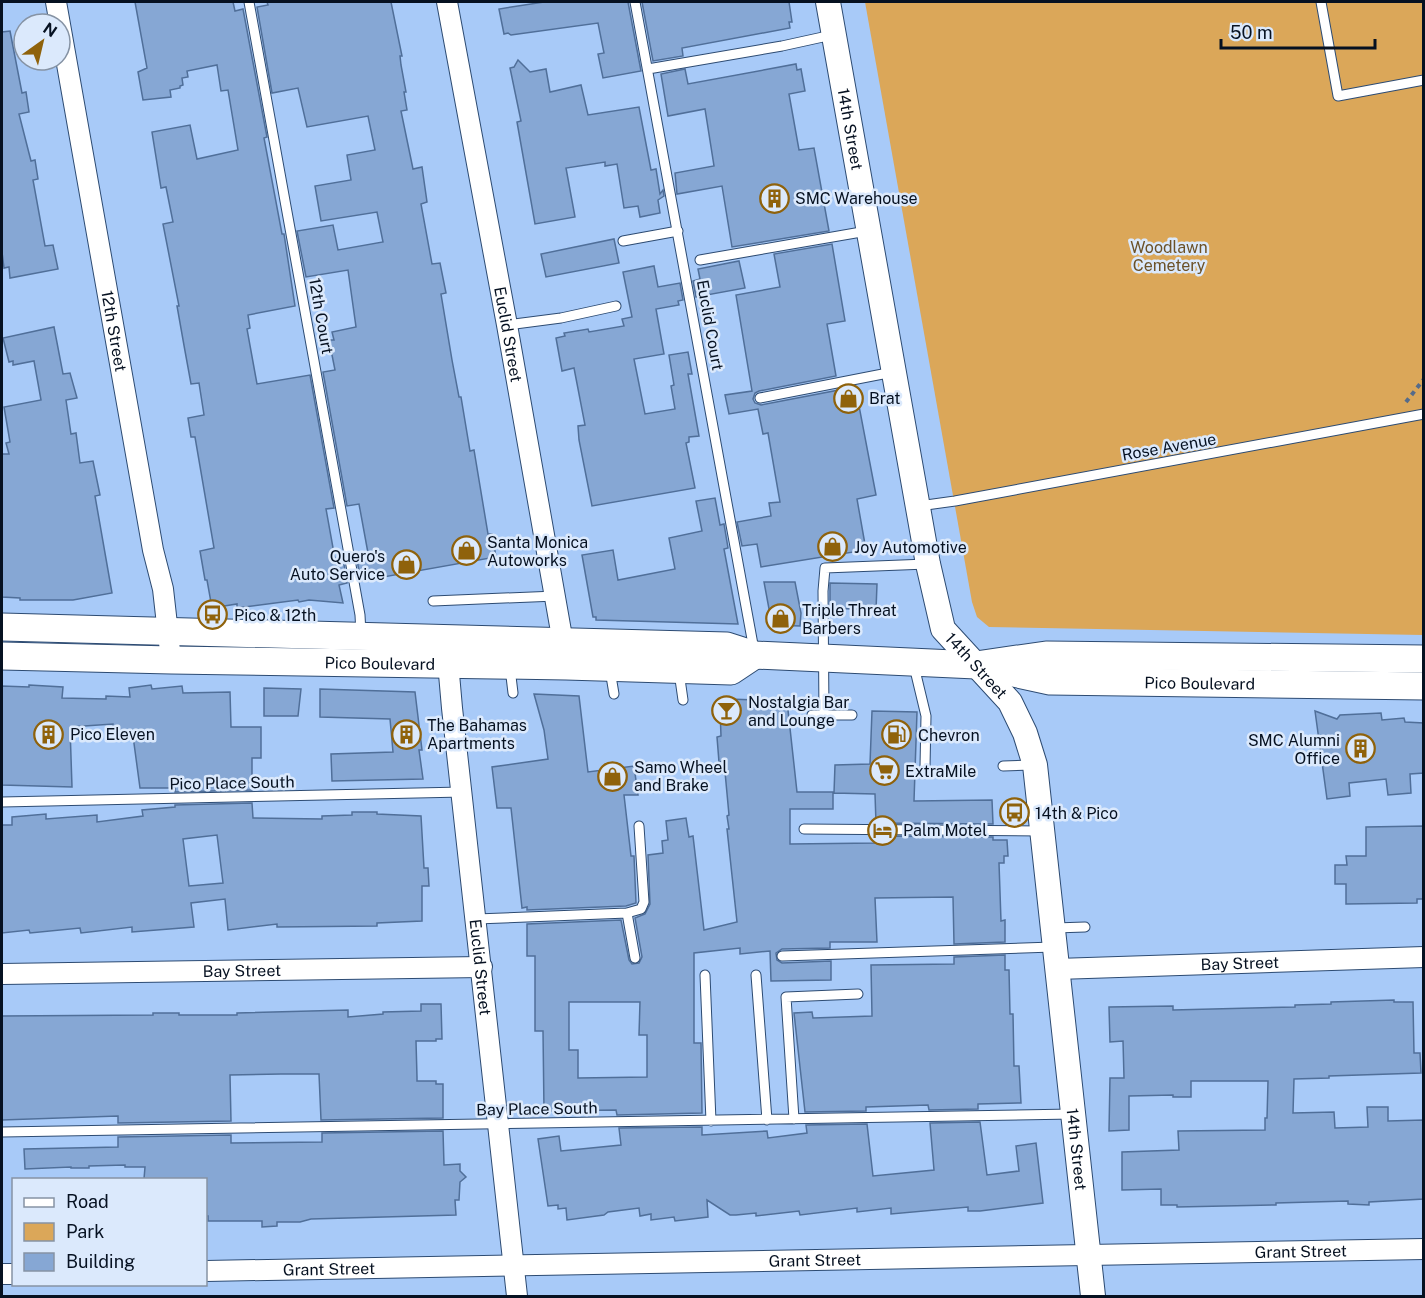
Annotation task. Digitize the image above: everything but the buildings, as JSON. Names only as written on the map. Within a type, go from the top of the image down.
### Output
[{"type":"main road","name":"Pico Boulevard","points":[[2,627],[361,637],[448,652],[509,666],[565,654],[610,667],[731,671],[755,655]]},
{"type":"main road","name":"Pico Boulevard","points":[[2,656],[171,660],[448,652],[565,654],[727,646],[755,655],[976,664],[1046,655],[1424,659]]},
{"type":"main road","points":[[1293,685],[1294,657]]},
{"type":"main road","name":"Pico Boulevard","points":[[976,664],[1050,681],[1424,686]]},
{"type":"street","name":"12th Street","points":[[57,2],[153,550],[163,589],[171,660]]},
{"type":"street","name":"Euclid Street","points":[[447,2],[565,654]]},
{"type":"street","name":"14th Street","points":[[828,2],[928,564],[943,629],[1010,702],[1025,733],[1035,765],[1093,1296]]},
{"type":"street","name":"Euclid Street","points":[[448,652],[518,1296]]},
{"type":"street","name":"Bay Street","points":[[1055,948],[1424,957]]},
{"type":"street","name":"Bay Street","points":[[2,974],[482,967]]},
{"type":"street","name":"Grant Street","points":[[207,1271],[1424,1250]]},
{"type":"lane","name":"12th Court","points":[[249,2],[356,592],[361,637]]},
{"type":"lane","name":"Euclid Court","points":[[635,2],[755,655]]},
{"type":"lane","points":[[1321,2],[1338,96],[1424,80]]},
{"type":"lane","points":[[648,69],[834,35]]},
{"type":"lane","points":[[622,241],[678,231]]},
{"type":"lane","points":[[700,260],[869,231]]},
{"type":"lane","points":[[507,325],[561,318],[616,306]]},
{"type":"lane","points":[[760,398],[895,372]]},
{"type":"lane","name":"Rose Avenue","points":[[919,506],[1424,414]]},
{"type":"lane","points":[[824,715],[825,568],[928,564]]},
{"type":"lane","points":[[433,601],[556,596]]},
{"type":"lane","points":[[913,662],[926,716],[926,767]]},
{"type":"lane","points":[[509,666],[513,693]]},
{"type":"lane","points":[[610,667],[614,694]]},
{"type":"lane","points":[[678,670],[683,700]]},
{"type":"lane","points":[[812,715],[852,715]]},
{"type":"lane","points":[[1003,766],[1035,765]]},
{"type":"lane","name":"Pico Place South","points":[[2,802],[463,792]]},
{"type":"lane","points":[[476,919],[627,913],[641,909],[644,902],[639,826]]},
{"type":"lane","points":[[804,829],[1042,831]]},
{"type":"lane","points":[[627,913],[635,958]]},
{"type":"lane","points":[[782,956],[1055,948],[1085,927]]},
{"type":"lane","points":[[705,975],[711,1121]]},
{"type":"lane","points":[[756,975],[767,1120]]},
{"type":"lane","points":[[794,1119],[786,997],[858,994]]},
{"type":"lane","name":"Bay Place South","points":[[2,1132],[1073,1114]]},
{"type":"green space","name":"Woodlawn Cemetery","points":[[865,2],[1423,2],[1423,635],[989,627],[977,617],[972,602]]},
{"type":"place","name":"SMC Warehouse","points":[[774,198]]},
{"type":"place","name":"Brat","points":[[848,398]]},
{"type":"place","name":"Joy Automotive","points":[[833,547]]},
{"type":"place","name":"Santa Monica Autoworks","points":[[466,551]]},
{"type":"place","name":"Quero's Auto Service","points":[[406,565]]},
{"type":"place","name":"Pico & 12th","points":[[213,615]]},
{"type":"place","name":"Triple Threat Barbers","points":[[781,619]]},
{"type":"place","name":"Nostalgia Bar and Lounge","points":[[727,711]]},
{"type":"place","name":"Pico Eleven","points":[[49,734]]},
{"type":"place","name":"The Bahamas Apartments","points":[[406,734]]},
{"type":"place","name":"Chevron","points":[[897,735]]},
{"type":"place","name":"SMC Alumni Office","points":[[1361,749]]},
{"type":"place","name":"ExtraMile","points":[[884,771]]},
{"type":"place","name":"Samo Wheel and Brake","points":[[613,776]]},
{"type":"place","name":"14th & Pico","points":[[1014,813]]},
{"type":"place","name":"Palm Motel","points":[[882,830]]}]
